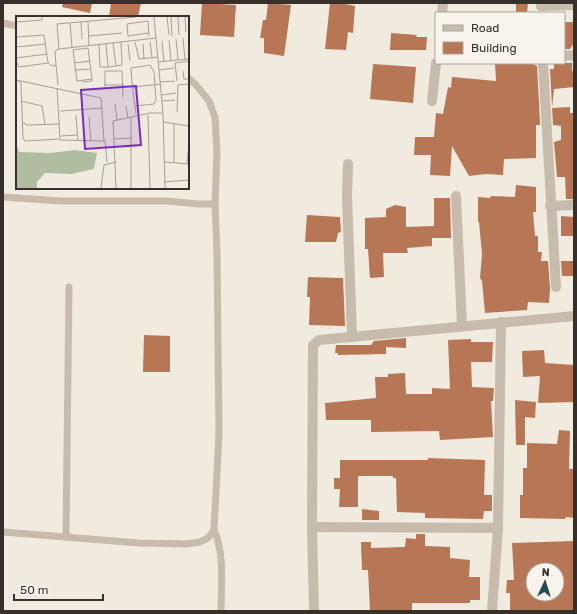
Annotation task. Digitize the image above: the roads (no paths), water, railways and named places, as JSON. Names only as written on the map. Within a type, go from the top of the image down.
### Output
[{"type":"street","points":[[541,7],[574,5]]},
{"type":"street","points":[[432,101],[436,64]]},
{"type":"street","points":[[543,64],[550,206],[556,287]]},
{"type":"street","points":[[348,164],[347,196],[352,336]]},
{"type":"street","points":[[456,196],[462,326]]},
{"type":"street","points":[[550,206],[574,205]]},
{"type":"street","points":[[314,611],[312,527],[313,345],[318,340],[352,336],[574,316]]},
{"type":"street","points":[[492,611],[498,528],[501,322]]},
{"type":"street","points":[[312,527],[498,528]]},
{"type":"lane","points":[[3,23],[16,26]]},
{"type":"lane","points":[[189,79],[209,101],[215,117],[217,154],[215,204],[219,434],[214,530],[221,553],[221,611]]},
{"type":"lane","points":[[3,197],[60,201],[167,201],[215,204]]},
{"type":"lane","points":[[66,537],[69,288]]},
{"type":"lane","points":[[3,532],[139,543],[187,544],[200,542],[208,538],[214,530]]}]
